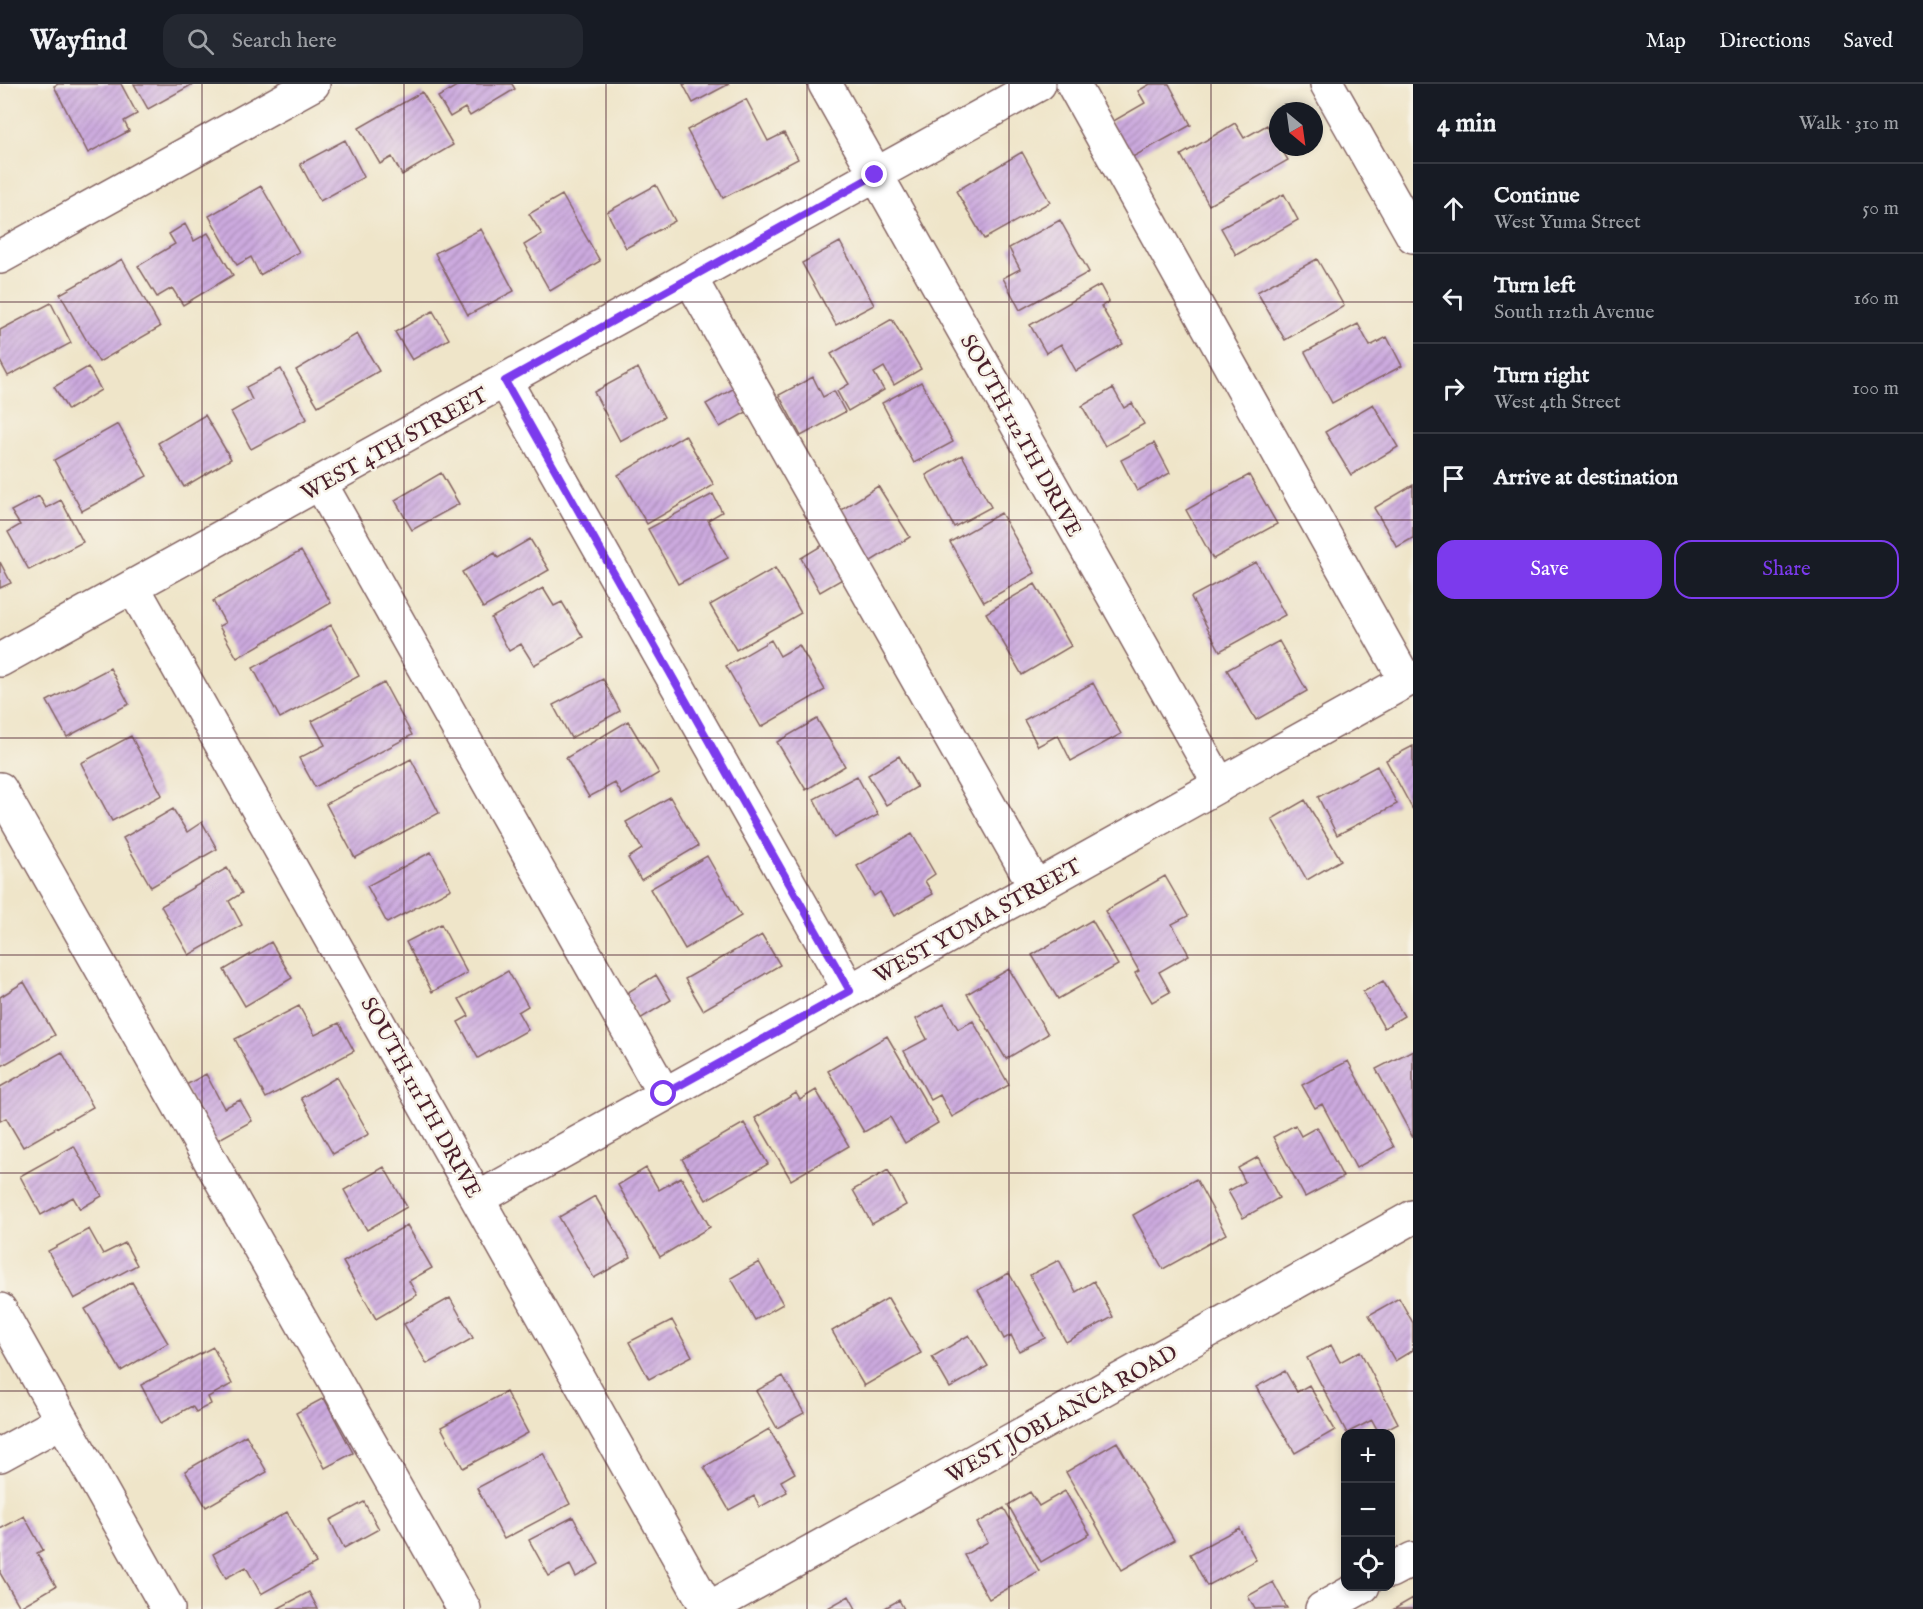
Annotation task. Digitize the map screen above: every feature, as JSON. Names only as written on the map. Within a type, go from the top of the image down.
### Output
[{"type":"street","points":[[0,257],[313,84]]},
{"type":"street","name":"SOUTH 112TH DRIVE","points":[[825,84],[1220,785]]},
{"type":"street","name":"WEST 4TH STREET","points":[[0,660],[1039,84]]},
{"type":"street","points":[[1072,84],[1409,679]]},
{"type":"street","points":[[1327,84],[1413,236]]},
{"type":"street","points":[[690,278],[1036,888]]},
{"type":"street","points":[[505,381],[850,991]]},
{"type":"street","points":[[320,483],[664,1094]]},
{"type":"street","name":"SOUTH 111TH DRIVE","points":[[133,586],[708,1609]]},
{"type":"street","name":"WEST YUMA STREET","points":[[478,1198],[1409,679]]},
{"type":"street","points":[[0,789],[464,1609]]},
{"type":"street","name":"WEST JOBLANCA ROAD","points":[[708,1609],[1413,1217]]},
{"type":"street","points":[[0,1310],[168,1609]]},
{"type":"street","points":[[0,1455],[62,1421]]},
{"type":"street","points":[[1395,1568],[1413,1559]]},
{"type":"street","points":[[1322,1609],[1356,1591]]},
{"type":"building","points":[[58,84],[121,84],[137,114],[124,121],[129,131],[88,153],[54,86]]},
{"type":"building","points":[[134,84],[193,84],[148,109]]},
{"type":"building","points":[[460,84],[512,84],[515,89],[470,116],[465,108],[450,117],[438,97]]},
{"type":"building","points":[[683,84],[729,84],[693,103]]},
{"type":"building","points":[[1150,84],[1169,84],[1191,125],[1129,159],[1110,123],[1145,103],[1138,91]]},
{"type":"building","points":[[422,92],[453,145],[402,175],[392,157],[380,164],[359,128]]},
{"type":"building","points":[[746,99],[768,141],[784,133],[798,159],[723,198],[687,130]]},
{"type":"building","points":[[1235,123],[1244,138],[1267,125],[1269,156],[1286,156],[1288,160],[1209,205],[1181,155]]},
{"type":"building","points":[[345,140],[364,177],[320,201],[300,164]]},
{"type":"building","points":[[1022,152],[1050,202],[984,239],[956,191]]},
{"type":"building","points":[[656,185],[675,221],[626,248],[607,212]]},
{"type":"building","points":[[261,186],[299,252],[260,275],[251,257],[237,265],[209,216]]},
{"type":"building","points":[[1284,194],[1298,220],[1236,255],[1221,228]]},
{"type":"building","points":[[562,195],[600,261],[550,291],[524,245],[542,234],[529,214]]},
{"type":"building","points":[[1060,220],[1089,272],[1020,310],[1003,278],[1020,269],[1009,248]]},
{"type":"building","points":[[185,224],[194,241],[208,233],[233,275],[183,305],[172,288],[157,297],[138,266],[175,244],[169,234]]},
{"type":"building","points":[[481,229],[514,291],[468,315],[435,253]]},
{"type":"building","points":[[840,242],[874,305],[836,325],[802,263]]},
{"type":"building","points":[[122,259],[160,327],[99,362],[60,294]]},
{"type":"building","points":[[1317,259],[1344,306],[1285,340],[1257,292]]},
{"type":"building","points":[[1100,285],[1109,302],[1101,306],[1123,344],[1076,371],[1061,344],[1046,353],[1030,325]]},
{"type":"building","points":[[51,303],[71,343],[8,376],[0,361],[0,330]]},
{"type":"building","points":[[433,311],[449,339],[412,360],[395,332]]},
{"type":"building","points":[[892,319],[921,369],[894,385],[884,367],[874,373],[884,390],[848,411],[837,391],[849,384],[831,354]]},
{"type":"building","points":[[1358,324],[1370,346],[1387,337],[1402,366],[1332,403],[1305,352]]},
{"type":"building","points":[[357,334],[379,371],[318,406],[296,370]]},
{"type":"building","points":[[88,367],[101,390],[68,410],[54,387]]},
{"type":"building","points":[[638,368],[664,417],[620,441],[594,392]]},
{"type":"building","points":[[281,369],[307,419],[251,449],[231,412],[252,400],[246,387]]},
{"type":"building","points":[[813,377],[823,397],[834,391],[845,412],[801,436],[779,395]]},
{"type":"building","points":[[921,382],[953,442],[914,463],[882,403]]},
{"type":"building","points":[[738,386],[752,409],[720,427],[706,404]]},
{"type":"building","points":[[1113,388],[1124,408],[1132,403],[1144,424],[1105,446],[1082,406]]},
{"type":"building","points":[[1373,404],[1398,447],[1351,475],[1325,432]]},
{"type":"building","points":[[205,415],[231,459],[184,487],[158,443]]},
{"type":"building","points":[[118,424],[147,476],[82,511],[54,460]]},
{"type":"building","points":[[685,435],[714,485],[647,524],[618,475]]},
{"type":"building","points":[[1154,443],[1170,473],[1137,491],[1121,460]]},
{"type":"building","points":[[962,455],[991,507],[954,527],[926,475]]},
{"type":"building","points":[[441,473],[459,504],[412,530],[395,500]]},
{"type":"building","points":[[1249,475],[1277,524],[1213,559],[1186,510]]},
{"type":"building","points":[[1413,485],[1413,538],[1397,547],[1374,508]]},
{"type":"building","points":[[878,486],[910,537],[868,563],[837,513]]},
{"type":"building","points":[[713,494],[722,512],[708,520],[728,558],[678,584],[648,529]]},
{"type":"building","points":[[39,496],[46,508],[61,500],[83,542],[29,570],[8,532],[20,525],[11,511]]},
{"type":"building","points":[[1001,513],[1035,573],[984,602],[950,542]]},
{"type":"building","points":[[530,539],[549,570],[483,608],[462,572],[495,553],[498,558]]},
{"type":"building","points":[[826,543],[846,577],[820,592],[801,558]]},
{"type":"building","points":[[301,551],[331,603],[237,658],[219,626],[225,623],[213,601]]},
{"type":"building","points":[[0,562],[11,583],[0,588]]},
{"type":"building","points":[[1256,562],[1285,615],[1220,651],[1191,597]]},
{"type":"building","points":[[775,568],[801,613],[736,650],[710,605]]},
{"type":"building","points":[[1035,584],[1071,646],[1022,675],[986,613]]},
{"type":"building","points":[[543,588],[554,606],[562,602],[583,637],[534,665],[521,644],[509,651],[491,618]]},
{"type":"building","points":[[331,625],[359,676],[280,718],[253,668]]},
{"type":"building","points":[[771,640],[780,656],[799,645],[825,690],[761,727],[726,666]]},
{"type":"building","points":[[1279,641],[1307,691],[1256,720],[1227,670]]},
{"type":"building","points":[[110,668],[129,704],[67,737],[47,701]]},
{"type":"building","points":[[603,679],[620,711],[571,738],[553,705]]},
{"type":"building","points":[[384,683],[412,735],[315,787],[299,758],[325,745],[312,721]]},
{"type":"building","points":[[1093,683],[1121,734],[1071,761],[1058,735],[1038,746],[1024,720]]},
{"type":"building","points":[[817,719],[845,766],[806,790],[777,742]]},
{"type":"building","points":[[628,721],[659,773],[622,795],[615,783],[589,797],[566,758]]},
{"type":"building","points":[[131,736],[162,795],[112,821],[81,763]]},
{"type":"building","points":[[1413,746],[1413,810],[1386,760]]},
{"type":"building","points":[[899,756],[917,787],[886,805],[868,775]]},
{"type":"building","points":[[411,759],[439,813],[355,858],[326,804]]},
{"type":"building","points":[[1377,766],[1397,804],[1337,835],[1318,797]]},
{"type":"building","points":[[857,776],[878,815],[834,838],[814,799]]},
{"type":"building","points":[[670,797],[698,846],[641,880],[628,858],[642,849],[626,822]]},
{"type":"building","points":[[1305,800],[1341,860],[1307,880],[1272,819]]},
{"type":"building","points":[[173,809],[187,832],[202,822],[217,849],[151,887],[123,838]]},
{"type":"building","points":[[912,834],[935,874],[925,881],[933,894],[894,916],[880,892],[874,896],[857,866]]},
{"type":"building","points":[[431,852],[451,889],[387,923],[367,886]]},
{"type":"building","points":[[707,856],[741,916],[685,949],[650,889]]},
{"type":"building","points":[[227,868],[242,893],[229,901],[242,925],[189,955],[161,906]]},
{"type":"building","points":[[1165,876],[1188,916],[1172,924],[1189,955],[1159,972],[1170,992],[1152,1002],[1135,973],[1139,971],[1105,911]]},
{"type":"building","points":[[1092,920],[1118,965],[1058,999],[1032,955]]},
{"type":"building","points":[[441,924],[467,973],[432,992],[406,942]]},
{"type":"building","points":[[762,935],[780,965],[703,1010],[685,979]]},
{"type":"building","points":[[271,942],[292,978],[245,1006],[224,970]]},
{"type":"building","points":[[1009,969],[1048,1034],[1006,1059],[967,994]]},
{"type":"building","points":[[508,971],[528,1006],[518,1012],[528,1030],[478,1058],[458,1022],[469,1016],[459,999]]},
{"type":"building","points":[[656,975],[671,1000],[640,1019],[625,994]]},
{"type":"building","points":[[1383,981],[1404,1016],[1384,1028],[1363,992]]},
{"type":"building","points":[[24,982],[55,1035],[0,1067],[0,997]]},
{"type":"building","points":[[944,1004],[958,1029],[973,1021],[1009,1085],[952,1117],[940,1095],[931,1100],[904,1051],[927,1039],[916,1019]]},
{"type":"building","points":[[299,1006],[315,1035],[339,1023],[354,1051],[266,1098],[235,1039]]},
{"type":"building","points":[[887,1036],[938,1123],[905,1143],[890,1117],[864,1132],[828,1071]]},
{"type":"building","points":[[1413,1050],[1413,1138],[1376,1069]]},
{"type":"building","points":[[62,1052],[93,1107],[23,1147],[6,1118],[0,1121],[0,1087]]},
{"type":"building","points":[[1348,1061],[1394,1147],[1356,1168],[1322,1104],[1315,1108],[1302,1085]]},
{"type":"building","points":[[206,1074],[224,1108],[240,1100],[252,1121],[214,1142],[184,1086]]},
{"type":"building","points":[[337,1077],[369,1134],[333,1154],[301,1098]]},
{"type":"building","points":[[816,1090],[849,1146],[791,1180],[755,1118],[796,1093],[800,1100]]},
{"type":"building","points":[[744,1123],[768,1164],[706,1200],[682,1159]]},
{"type":"building","points":[[1295,1125],[1301,1136],[1317,1127],[1343,1177],[1305,1197],[1273,1137]]},
{"type":"building","points":[[74,1146],[102,1196],[80,1209],[73,1197],[41,1215],[20,1176]]},
{"type":"building","points":[[1258,1157],[1279,1198],[1243,1218],[1228,1191],[1245,1182],[1238,1168]]},
{"type":"building","points":[[384,1167],[407,1207],[367,1230],[344,1190]]},
{"type":"building","points":[[646,1168],[659,1190],[681,1177],[710,1227],[660,1257],[618,1185]]},
{"type":"building","points":[[888,1170],[906,1205],[872,1224],[853,1190]]},
{"type":"building","points":[[1196,1179],[1226,1234],[1163,1269],[1133,1215]]},
{"type":"building","points":[[595,1196],[631,1257],[594,1278],[559,1217]]},
{"type":"building","points":[[407,1225],[432,1268],[409,1281],[417,1295],[376,1319],[343,1262]]},
{"type":"building","points":[[89,1229],[103,1254],[125,1243],[137,1265],[74,1299],[48,1251]]},
{"type":"building","points":[[1059,1260],[1076,1292],[1094,1281],[1113,1317],[1066,1342],[1030,1275]]},
{"type":"building","points":[[759,1262],[783,1304],[755,1320],[731,1278]]},
{"type":"building","points":[[1009,1273],[1045,1338],[1019,1351],[1011,1335],[1004,1339],[978,1290]]},
{"type":"building","points":[[132,1282],[168,1343],[121,1371],[85,1309]]},
{"type":"building","points":[[450,1298],[473,1338],[427,1364],[404,1324]]},
{"type":"building","points":[[888,1298],[921,1353],[864,1386],[832,1331]]},
{"type":"building","points":[[1399,1298],[1413,1323],[1413,1350],[1395,1361],[1369,1315]]},
{"type":"building","points":[[672,1320],[692,1356],[649,1379],[629,1342]]},
{"type":"building","points":[[969,1335],[988,1366],[950,1388],[932,1357]]},
{"type":"building","points":[[1331,1345],[1340,1362],[1360,1351],[1398,1423],[1387,1429],[1377,1429],[1372,1420],[1355,1429],[1345,1429],[1307,1358]]},
{"type":"building","points":[[213,1347],[232,1384],[208,1397],[211,1404],[196,1412],[192,1406],[161,1423],[141,1385]]},
{"type":"building","points":[[1285,1371],[1297,1392],[1309,1385],[1335,1430],[1295,1453],[1256,1387]]},
{"type":"building","points":[[783,1376],[804,1413],[777,1428],[756,1391]]},
{"type":"building","points":[[506,1392],[528,1433],[463,1468],[441,1427]]},
{"type":"building","points":[[324,1398],[353,1453],[325,1468],[296,1413]]},
{"type":"building","points":[[769,1429],[795,1473],[781,1481],[787,1492],[760,1507],[754,1496],[729,1510],[704,1467]]},
{"type":"building","points":[[246,1435],[267,1472],[206,1507],[185,1471]]},
{"type":"building","points":[[1117,1442],[1174,1540],[1122,1570],[1066,1472]]},
{"type":"building","points":[[543,1453],[570,1504],[504,1539],[477,1488]]},
{"type":"building","points":[[1065,1491],[1090,1534],[1041,1562],[1008,1505],[1030,1492],[1039,1506]]},
{"type":"building","points":[[364,1502],[379,1529],[344,1548],[330,1520]]},
{"type":"building","points":[[1004,1508],[1039,1571],[989,1599],[964,1555],[988,1542],[977,1523]]},
{"type":"building","points":[[287,1512],[316,1563],[261,1594],[246,1567],[226,1578],[213,1554]]},
{"type":"building","points":[[24,1516],[43,1550],[37,1553],[56,1586],[20,1607],[0,1573],[0,1529]]},
{"type":"building","points":[[573,1517],[599,1564],[576,1577],[570,1565],[549,1576],[529,1540]]},
{"type":"building","points":[[1239,1528],[1256,1560],[1207,1586],[1190,1554]]},
{"type":"building","points":[[1273,1582],[1287,1608],[1255,1609],[1248,1596]]},
{"type":"building","points":[[309,1592],[318,1609],[277,1609]]},
{"type":"building","points":[[849,1596],[856,1609],[826,1609]]},
{"type":"building","points":[[1413,1598],[1413,1609],[1394,1609]]},
{"type":"building","points":[[899,1600],[904,1609],[883,1609]]},
{"type":"route","points":[[664,1094],[850,991],[505,381],[875,175]]}]
